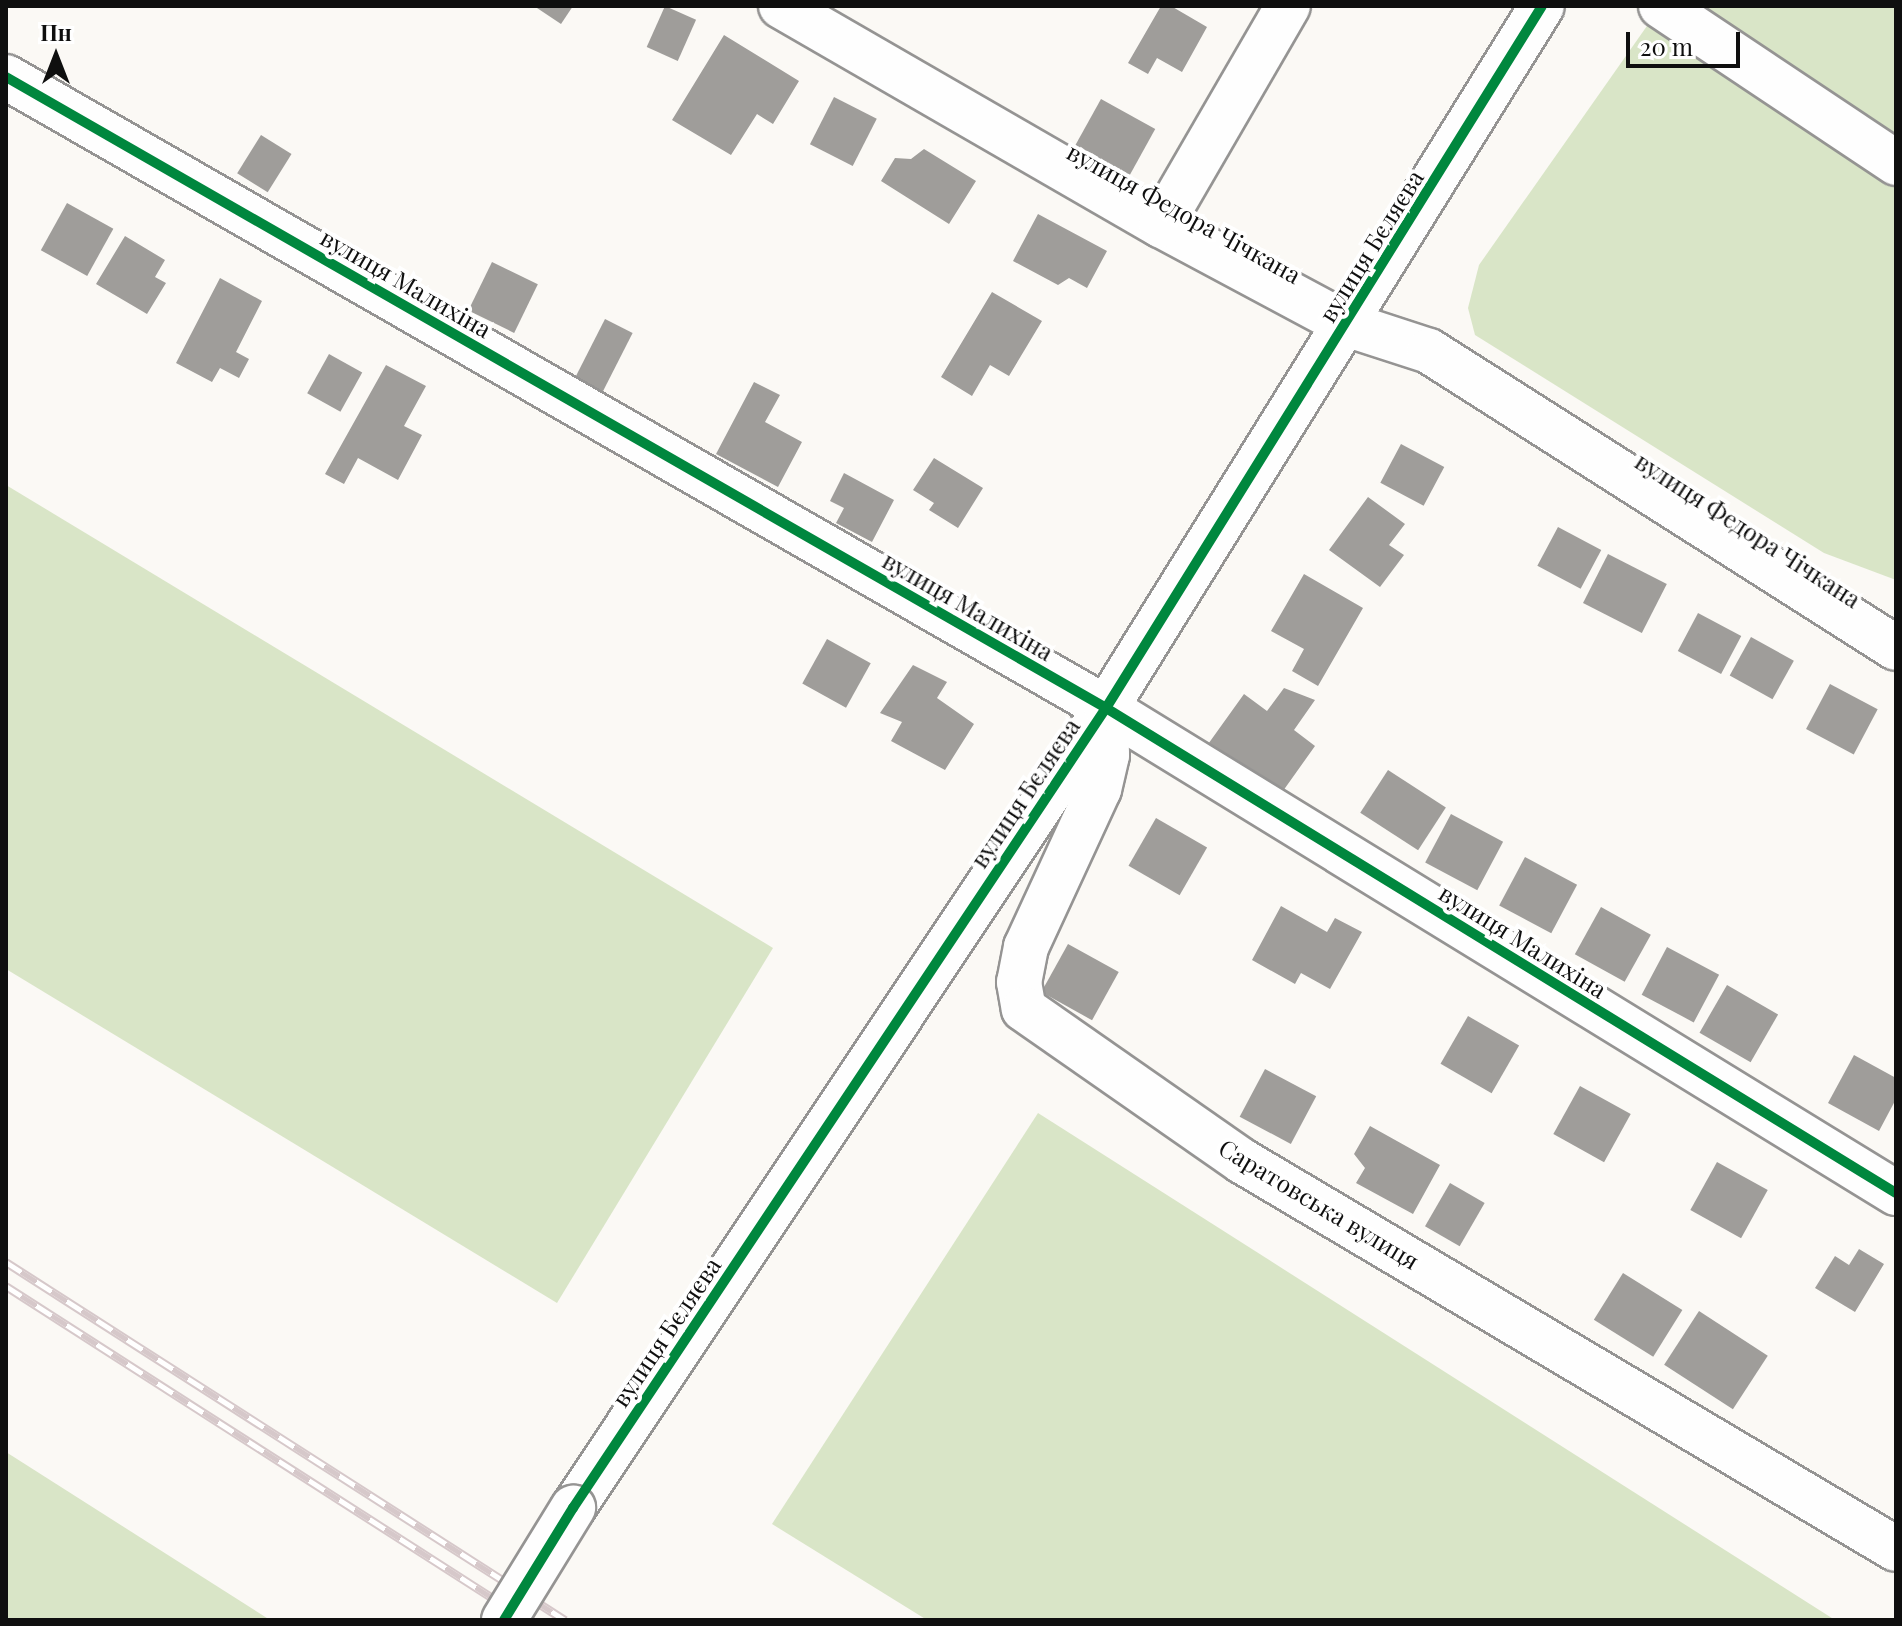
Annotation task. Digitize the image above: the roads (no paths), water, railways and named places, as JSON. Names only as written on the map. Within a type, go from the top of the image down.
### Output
[{"type":"street","name":"вулиця Федора Чічкана","points":[[781,6],[1161,225],[1346,324],[1429,351],[1896,648]]},
{"type":"street","points":[[1161,225],[1288,6]]},
{"type":"street","name":"вулиця Бєляєва","points":[[504,1620],[573,1508],[1106,708],[1542,6]]},
{"type":"street","points":[[1661,6],[1896,163]]},
{"type":"street","name":"вулиця Малихіна","points":[[6,77],[1106,708],[1896,1193]]},
{"type":"street","name":"Саратовська вулиця","points":[[1106,708],[1107,755],[1099,789],[1026,947],[1019,982],[1024,1009],[1242,1161],[1896,1549]]},
{"type":"railway","points":[[6,1262],[565,1620]]},
{"type":"railway","points":[[6,1286],[527,1620]]}]
